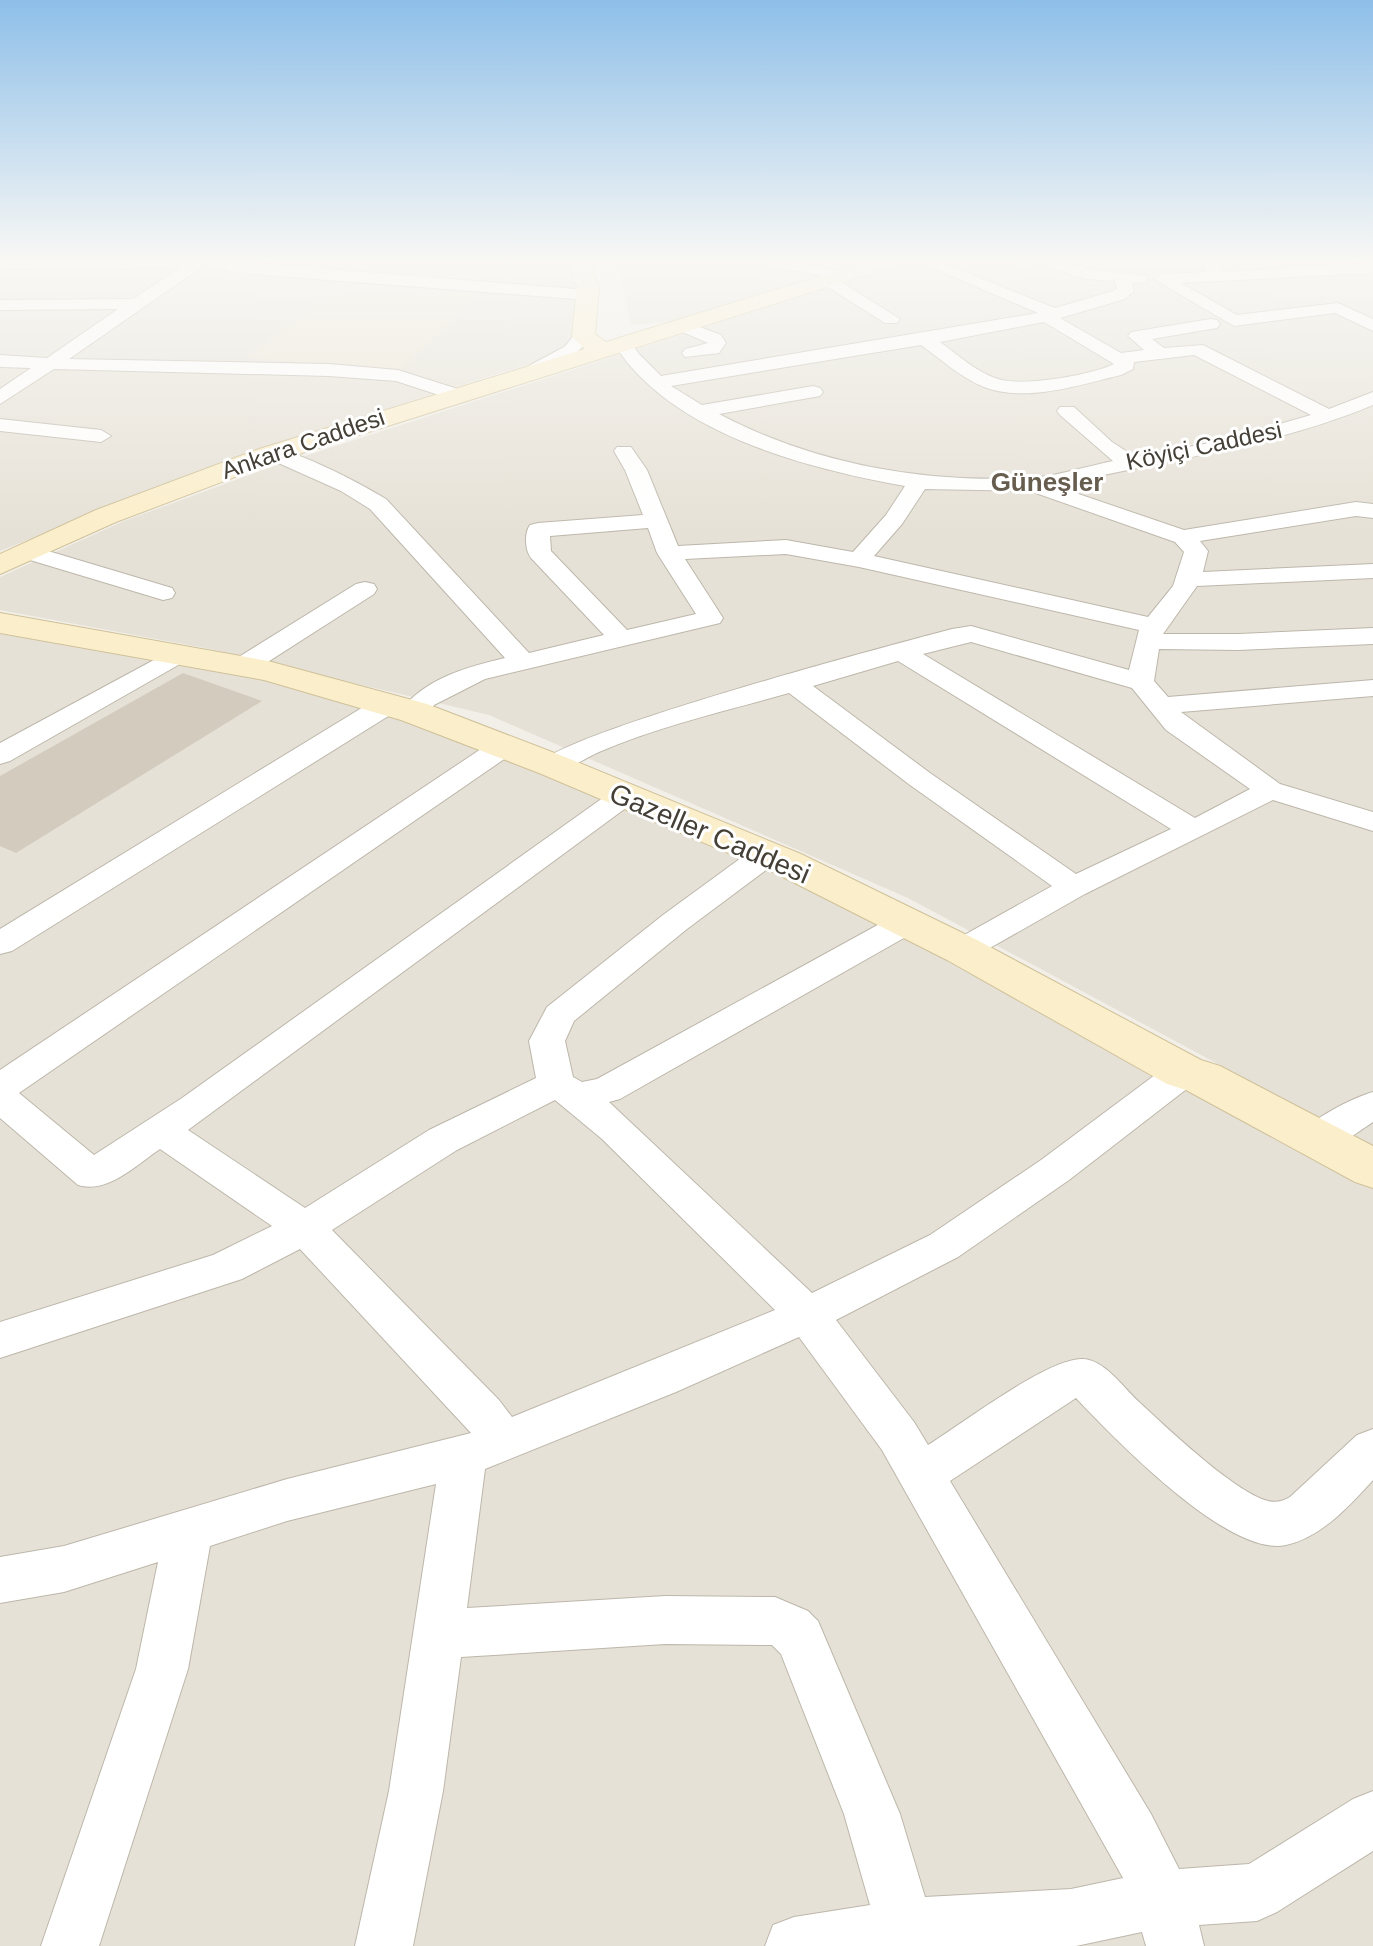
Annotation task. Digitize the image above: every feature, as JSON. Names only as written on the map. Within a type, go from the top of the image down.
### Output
[{"type":"street","points":[[0,398],[64,352]]},
{"type":"street","name":"Ankara Caddesi","points":[[0,565],[106,516],[272,453],[532,372],[586,352]]},
{"type":"street","points":[[621,352],[659,382],[670,395],[699,411],[735,430],[835,467],[918,482],[1032,485],[1183,537],[1196,551],[1192,579],[1151,634],[1141,682]]},
{"type":"street","points":[[691,353],[698,352]]},
{"type":"street","points":[[659,382],[851,352]]},
{"type":"street","points":[[943,352],[1004,387],[1030,386],[1114,371],[1126,365],[1124,360]]},
{"type":"street","points":[[1110,352],[1124,360],[1181,352]]},
{"type":"street","points":[[1158,352],[1162,355]]},
{"type":"street","points":[[1203,352],[1328,416]]},
{"type":"street","points":[[0,361],[329,370],[398,376],[457,395]]},
{"type":"street","points":[[699,411],[813,392]]},
{"type":"street","name":"Köyiçi Caddesi","points":[[1032,485],[1087,470],[1218,447],[1328,416],[1373,398]]},
{"type":"street","points":[[1353,406],[1373,417]]},
{"type":"street","points":[[1067,411],[1105,446],[1130,463]]},
{"type":"street","points":[[0,425],[101,436]]},
{"type":"street","points":[[0,438],[24,427]]},
{"type":"street","points":[[0,944],[401,708],[449,685],[476,673],[522,661],[711,618],[669,553],[636,470],[624,451]]},
{"type":"street","points":[[272,453],[349,486],[378,504],[522,661]]},
{"type":"street","points":[[859,560],[894,519],[918,482]]},
{"type":"street","points":[[1183,537],[1356,509],[1373,511]]},
{"type":"street","points":[[621,639],[539,553],[538,530],[658,520]]},
{"type":"street","points":[[669,553],[786,547],[859,560],[1151,634],[1239,642],[1373,636]]},
{"type":"street","points":[[28,552],[163,593]]},
{"type":"street","points":[[1192,579],[1373,571]]},
{"type":"street","points":[[243,666],[365,589]]},
{"type":"street","name":"Gazeller Caddesi","points":[[0,623],[243,666],[401,708],[552,765],[767,854],[962,950],[1184,1072],[1203,1078],[1373,1169]]},
{"type":"street","points":[[552,765],[589,746],[791,682],[971,634],[1141,682],[1176,724],[1270,790],[1373,822]]},
{"type":"street","points":[[900,651],[1194,830]]},
{"type":"street","points":[[0,755],[178,655]]},
{"type":"street","points":[[791,682],[908,770],[1074,887]]},
{"type":"street","points":[[1161,706],[1373,688]]},
{"type":"street","points":[[0,1088],[503,747]]},
{"type":"street","points":[[962,950],[1074,887],[1270,790]]},
{"type":"street","points":[[9,1119],[92,1175],[161,1130],[624,796]]},
{"type":"street","points":[[767,854],[675,922],[559,1015],[547,1041],[567,1090],[615,1129],[807,1315],[898,1436],[1131,1834],[1169,1923]]},
{"type":"street","points":[[0,1340],[227,1267],[305,1228],[443,1140],[567,1090],[607,1090],[906,923]]},
{"type":"street","points":[[0,1580],[64,1569],[287,1500],[483,1449],[660,1379],[807,1315],[944,1246],[1055,1170],[1184,1072]]},
{"type":"street","points":[[1316,1139],[1373,1105]]},
{"type":"street","points":[[161,1130],[305,1228],[483,1414],[483,1449],[438,1634],[416,1791],[384,1946]]},
{"type":"street","points":[[921,1475],[1068,1379],[1084,1377],[1122,1416],[1213,1495],[1269,1525],[1283,1525],[1305,1514],[1373,1449]]},
{"type":"street","points":[[70,1946],[162,1669],[189,1531]]},
{"type":"street","points":[[438,1634],[665,1620],[775,1621],[790,1628],[800,1638],[807,1653],[872,1814],[906,1929]]},
{"type":"street","points":[[794,1946],[906,1929],[1071,1918],[1169,1923],[1257,1892],[1373,1819]]},
{"type":"shaded area","points":[[0,352],[568,352],[265,447],[0,551]]},
{"type":"shaded area","points":[[256,352],[419,352],[401,369],[248,358]]},
{"type":"shaded area","points":[[628,352],[1373,352],[1373,1147],[908,898],[489,715],[210,649],[0,610],[0,577],[124,521],[274,466]]},
{"type":"shaded area","points":[[0,634],[160,655],[372,700],[829,884],[1373,1169],[1373,1946],[0,1946]]},
{"type":"building","points":[[183,673],[262,701],[16,853],[0,846],[0,776]]},
{"type":"district","name":"Güneşler","points":[[1047,482]]}]
